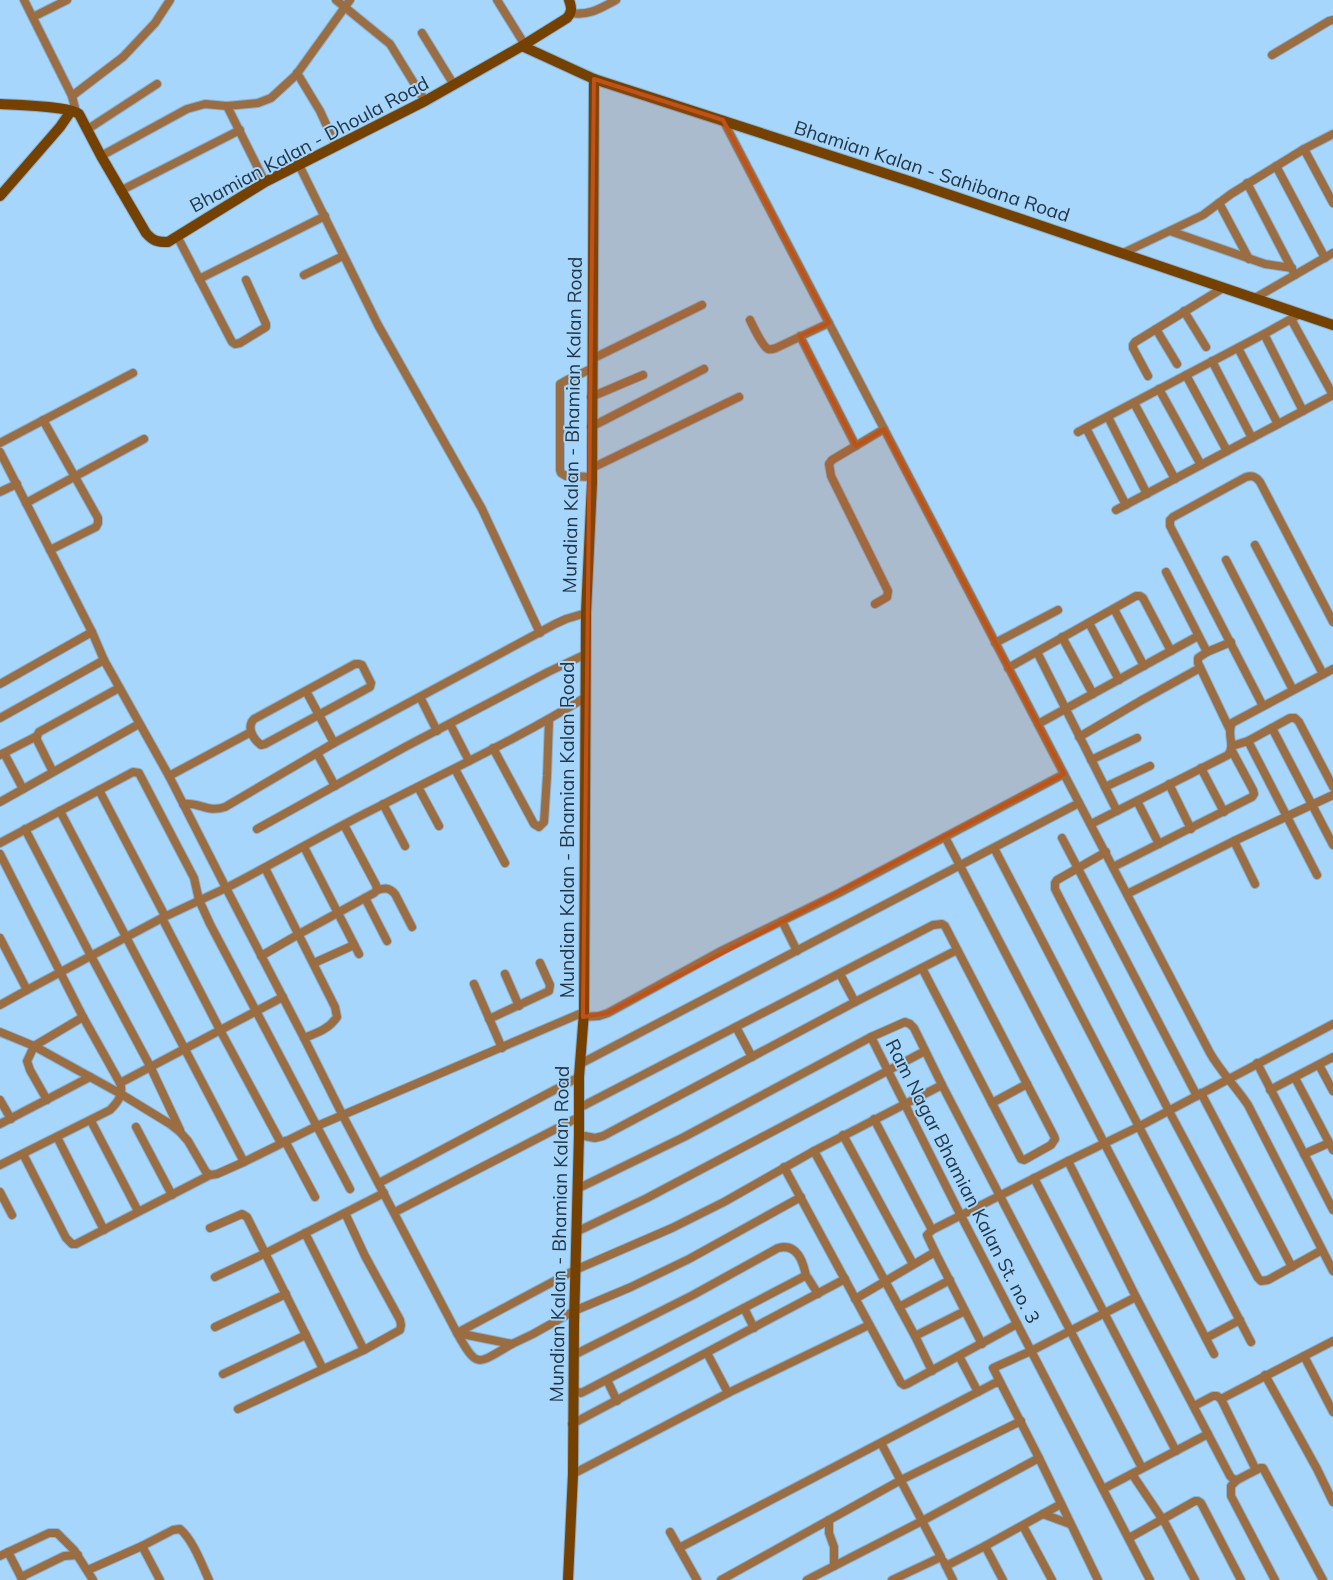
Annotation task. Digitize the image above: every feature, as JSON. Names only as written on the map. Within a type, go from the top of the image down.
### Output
[{"type":"street","points":[[0,196],[74,111],[72,96],[24,0]]},
{"type":"street","points":[[33,17],[67,0]]},
{"type":"street","points":[[72,96],[94,81],[130,50],[155,23],[170,0]]},
{"type":"street","points":[[336,0],[348,3],[390,44],[424,101]]},
{"type":"street","points":[[497,0],[523,46]]},
{"type":"street","points":[[569,0],[571,13],[581,14],[592,12],[616,0]]},
{"type":"street","points":[[101,156],[187,109],[205,104],[227,106],[258,103],[271,98],[297,74],[348,3]]},
{"type":"street","name":"Bhamian Kalan - Dhoula Road","points":[[74,111],[79,114],[88,129],[120,191],[146,233],[152,240],[168,242],[265,182],[424,101],[523,46],[567,18],[571,13]]},
{"type":"street","points":[[1272,55],[1329,20],[1333,20]]},
{"type":"street","points":[[422,33],[454,85]]},
{"type":"street","name":"Bhamian Kalan - Sahibana Road","points":[[523,46],[594,79],[924,186],[1255,298],[1296,316],[1333,325]]},
{"type":"street","points":[[297,74],[320,111],[336,146]]},
{"type":"street","name":"Mundian Kalan - Bhamian Kalan Road","points":[[568,1580],[573,1474],[572,1424],[579,1077],[584,1015],[586,613],[592,472],[594,79]]},
{"type":"street","points":[[88,129],[157,84]]},
{"type":"street","points":[[0,104],[74,111]]},
{"type":"street","points":[[227,106],[265,182]]},
{"type":"street","points":[[723,120],[1210,1053],[1227,1079],[1238,1090],[1248,1105],[1333,1271]]},
{"type":"street","points":[[120,191],[240,130]]},
{"type":"street","points":[[1123,254],[1203,215],[1276,166],[1333,134]]},
{"type":"street","points":[[1304,149],[1333,203]]},
{"type":"street","points":[[299,165],[378,325],[482,509],[540,633]]},
{"type":"street","points":[[1276,166],[1325,258]]},
{"type":"street","points":[[1248,184],[1294,272]]},
{"type":"street","points":[[1219,203],[1249,259]]},
{"type":"street","points":[[199,279],[325,216]]},
{"type":"street","points":[[1170,231],[1249,259],[1294,272]]},
{"type":"street","points":[[177,236],[232,342],[235,344],[240,343],[266,327],[246,280]]},
{"type":"street","points":[[1255,298],[1294,272],[1333,253]]},
{"type":"street","points":[[304,275],[343,256]]},
{"type":"street","points":[[1148,376],[1133,345],[1135,342],[1223,288]]},
{"type":"street","points":[[702,305],[592,364],[560,384],[561,473],[566,476],[592,472],[739,397]]},
{"type":"street","points":[[1184,312],[1206,347]]},
{"type":"street","points":[[1116,510],[1333,395],[1296,316],[1082,430],[1126,504]]},
{"type":"street","points":[[750,320],[766,348],[770,349],[776,348],[829,323]]},
{"type":"street","points":[[1156,329],[1177,364]]},
{"type":"street","points":[[1264,334],[1303,411]]},
{"type":"street","points":[[800,336],[856,446]]},
{"type":"street","points":[[1238,348],[1278,424]]},
{"type":"street","points":[[1212,362],[1252,438]]},
{"type":"street","points":[[591,427],[704,369]]},
{"type":"street","points":[[0,443],[133,373]]},
{"type":"street","points":[[591,397],[642,375]]},
{"type":"street","points":[[1186,375],[1227,452]]},
{"type":"street","points":[[1159,390],[1201,465]]},
{"type":"street","points":[[1134,403],[1175,479]]},
{"type":"street","points":[[1108,416],[1147,494]]},
{"type":"street","points":[[44,420],[98,518],[96,527],[50,550]]},
{"type":"street","points":[[875,604],[887,597],[888,591],[828,469],[832,460],[884,429]]},
{"type":"street","points":[[26,503],[144,439]]},
{"type":"street","points":[[0,452],[92,632],[104,660],[184,804],[343,1116],[457,1332],[469,1354],[474,1359],[486,1359],[574,1311],[631,1287],[689,1259],[801,1197]]},
{"type":"street","points":[[1263,706],[1169,523],[1173,517],[1251,476],[1256,477],[1333,622]]},
{"type":"street","points":[[0,492],[16,484]]},
{"type":"street","points":[[1255,544],[1323,674]]},
{"type":"street","points":[[1226,560],[1293,690]]},
{"type":"street","points":[[1166,572],[1207,652]]},
{"type":"street","points":[[1008,668],[1136,596],[1143,598],[1170,651]]},
{"type":"street","points":[[1114,609],[1144,666]]},
{"type":"street","points":[[995,643],[1058,610]]},
{"type":"street","points":[[184,804],[216,810],[225,807],[334,743],[566,619],[586,613]]},
{"type":"street","points":[[1089,623],[1119,680]]},
{"type":"street","points":[[0,684],[92,632]]},
{"type":"street","points":[[1038,724],[1198,636]]},
{"type":"street","points":[[1062,637],[1093,694]]},
{"type":"street","points":[[1113,867],[1250,799],[1254,794],[1232,748],[1229,728],[1198,663],[1198,658],[1207,652],[1231,642]]},
{"type":"street","points":[[1037,652],[1117,811]]},
{"type":"street","points":[[257,829],[450,724],[586,654]]},
{"type":"street","points":[[0,718],[104,660]]},
{"type":"street","points":[[355,664],[362,666],[371,682],[370,687],[319,715],[265,744],[261,745],[258,743],[251,732],[250,723],[306,691],[355,664]]},
{"type":"street","points":[[1079,737],[1200,668]]},
{"type":"street","points":[[1229,728],[1232,723],[1239,719],[1333,669]]},
{"type":"street","points":[[23,790],[2,754],[37,736],[40,732],[119,688]]},
{"type":"street","points":[[306,691],[334,743]]},
{"type":"street","points":[[420,697],[437,731]]},
{"type":"street","points":[[0,1005],[126,936],[226,888],[383,804],[549,720],[586,697]]},
{"type":"street","points":[[1091,824],[1228,755],[1232,748],[1290,718],[1295,718],[1299,722],[1333,787]]},
{"type":"street","points":[[494,748],[534,824],[539,827],[544,822],[549,720]]},
{"type":"street","points":[[0,802],[139,724]]},
{"type":"street","points":[[450,724],[469,761]]},
{"type":"street","points":[[1272,728],[1333,845]]},
{"type":"street","points":[[169,776],[251,732]]},
{"type":"street","points":[[37,736],[37,740],[53,772]]},
{"type":"street","points":[[1091,760],[1137,738]]},
{"type":"street","points":[[1248,741],[1317,875]]},
{"type":"street","points":[[317,753],[335,786]]},
{"type":"street","points":[[1105,787],[1150,766]]},
{"type":"street","points":[[1202,768],[1224,812]]},
{"type":"street","points":[[455,769],[505,863]]},
{"type":"street","points":[[0,843],[133,772],[139,773],[194,878],[200,900],[210,924],[350,1190]]},
{"type":"street","points":[[22,1154],[68,1242],[76,1244],[210,1175],[217,1174],[244,1162],[317,1126],[584,1015],[599,1016],[608,1013],[723,950],[839,894],[1064,774]]},
{"type":"street","points":[[1169,784],[1191,829]]},
{"type":"street","points":[[418,787],[439,826]]},
{"type":"street","points":[[99,790],[220,1030],[315,1197]]},
{"type":"street","points":[[1127,894],[1333,795]]},
{"type":"street","points":[[1137,800],[1159,844]]},
{"type":"street","points":[[580,1064],[960,867],[1079,803]]},
{"type":"street","points":[[383,804],[405,846]]},
{"type":"street","points":[[60,811],[244,1162]]},
{"type":"street","points":[[344,825],[377,890]]},
{"type":"street","points":[[25,829],[150,1066],[180,1132]]},
{"type":"street","points":[[945,837],[1214,1354]]},
{"type":"street","points":[[1062,838],[1292,1267]]},
{"type":"street","points":[[1234,841],[1255,884]]},
{"type":"street","points":[[304,847],[359,954]]},
{"type":"street","points":[[994,848],[1251,1342]]},
{"type":"street","points":[[1106,852],[1057,880],[1055,883],[1056,889],[1169,1111],[1258,1278],[1264,1281],[1322,1250]]},
{"type":"street","points":[[0,854],[83,1017],[120,1083],[122,1094],[110,1110],[0,1165]]},
{"type":"street","points":[[265,868],[335,1007],[337,1017],[333,1023],[326,1029],[304,1038]]},
{"type":"street","points":[[261,956],[377,890],[386,888],[391,889],[395,894],[412,927]]},
{"type":"street","points":[[365,898],[387,941]]},
{"type":"street","points":[[782,921],[797,951]]},
{"type":"street","points":[[395,1212],[736,1027],[938,923],[945,926],[1027,1084],[1055,1139],[1052,1145],[1026,1159],[1023,1160],[1020,1157],[922,968]]},
{"type":"street","points":[[0,938],[27,990]]},
{"type":"street","points":[[314,963],[354,945]]},
{"type":"street","points":[[579,1135],[595,1138],[603,1136],[957,950]]},
{"type":"street","points":[[489,1019],[549,991],[550,985],[540,963]]},
{"type":"street","points":[[505,974],[519,1006]]},
{"type":"street","points":[[840,974],[855,1002]]},
{"type":"street","points":[[474,984],[502,1048]]},
{"type":"street","points":[[120,1083],[283,997]]},
{"type":"street","points":[[47,1100],[28,1066],[29,1057],[34,1046],[83,1017]]},
{"type":"street","points":[[871,1037],[905,1022],[914,1028],[1142,1468]]},
{"type":"street","points":[[982,1344],[927,1235],[932,1230],[1138,1127],[1333,1024]]},
{"type":"street","points":[[736,1027],[752,1057]]},
{"type":"street","points":[[0,1032],[34,1046],[122,1094],[170,1124],[188,1141],[206,1172],[210,1175]]},
{"type":"street","name":"Ram Nagar Bhamian Kalan St. no. 3","points":[[577,1189],[684,1136],[871,1037],[961,1216],[1150,1580]]},
{"type":"street","points":[[576,1232],[647,1198],[925,1051]]},
{"type":"street","points":[[1270,1090],[1333,1057]]},
{"type":"street","points":[[1257,1063],[1333,1210]]},
{"type":"street","points":[[1319,1065],[1333,1091]]},
{"type":"street","points":[[0,1124],[90,1077]]},
{"type":"street","points":[[379,1183],[579,1077]]},
{"type":"street","points":[[1295,1078],[1331,1146],[1304,1154]]},
{"type":"street","points":[[992,1103],[1027,1084]]},
{"type":"street","points":[[457,1332],[575,1270],[672,1228],[724,1202],[843,1135],[942,1085]]},
{"type":"street","points":[[0,1100],[11,1119]]},
{"type":"street","points":[[874,1119],[932,1230]]},
{"type":"street","points":[[91,1121],[138,1211]]},
{"type":"street","points":[[136,1127],[172,1195]]},
{"type":"street","points":[[843,1135],[913,1264]]},
{"type":"street","points":[[57,1137],[104,1230]]},
{"type":"street","points":[[814,1151],[915,1336],[932,1371]]},
{"type":"street","points":[[1068,1161],[1230,1476],[1236,1480]]},
{"type":"street","points":[[784,1167],[901,1383],[904,1385],[908,1384],[1017,1324]]},
{"type":"street","points":[[1034,1178],[1176,1451]]},
{"type":"street","points":[[0,1192],[12,1215]]},
{"type":"street","points":[[215,1277],[384,1193]]},
{"type":"street","points":[[238,1409],[364,1350],[400,1330],[401,1325],[345,1213]]},
{"type":"street","points":[[210,1228],[245,1214],[323,1369]]},
{"type":"street","points":[[305,1233],[364,1350]]},
{"type":"street","points":[[574,1355],[693,1295],[784,1246],[792,1248],[798,1254],[802,1260],[806,1276],[818,1294]]},
{"type":"street","points":[[855,1299],[935,1252]]},
{"type":"street","points":[[573,1390],[581,1393],[806,1276]]},
{"type":"street","points":[[572,1424],[845,1279]]},
{"type":"street","points":[[899,1307],[950,1280]]},
{"type":"street","points":[[215,1327],[286,1294]]},
{"type":"street","points":[[1098,1580],[1004,1386],[1000,1383],[993,1368],[1070,1331],[1136,1296]]},
{"type":"street","points":[[744,1308],[754,1328]]},
{"type":"street","points":[[915,1336],[965,1311]]},
{"type":"street","points":[[1206,1338],[1240,1320]]},
{"type":"street","points":[[573,1474],[728,1392],[869,1325]]},
{"type":"street","points":[[457,1332],[512,1344]]},
{"type":"street","points":[[223,1374],[306,1335]]},
{"type":"street","points":[[1221,1399],[1333,1341]]},
{"type":"street","points":[[707,1353],[728,1392]]},
{"type":"street","points":[[959,1356],[978,1392]]},
{"type":"street","points":[[1304,1356],[1333,1412]]},
{"type":"street","points":[[1265,1375],[1333,1502]]},
{"type":"street","points":[[607,1380],[617,1400]]},
{"type":"street","points":[[679,1548],[995,1383],[1000,1383]]},
{"type":"street","points":[[1194,1406],[1213,1396],[1221,1399],[1256,1470]]},
{"type":"street","points":[[721,1580],[901,1480],[1021,1421]]},
{"type":"street","points":[[1103,1489],[1208,1434]]},
{"type":"street","points":[[881,1443],[953,1580]]},
{"type":"street","points":[[807,1580],[1039,1458]]},
{"type":"street","points":[[1275,1580],[1231,1496],[1231,1486],[1236,1480],[1263,1468],[1323,1580]]},
{"type":"street","points":[[1132,1474],[1162,1520],[1195,1580]]},
{"type":"street","points":[[1129,1538],[1198,1501],[1241,1580]]},
{"type":"street","points":[[946,1566],[1061,1504]]},
{"type":"street","points":[[1043,1514],[1070,1524]]},
{"type":"street","points":[[829,1520],[829,1532],[834,1547],[834,1566]]},
{"type":"street","points":[[1022,1526],[1052,1580]]},
{"type":"street","points":[[88,1570],[174,1530],[180,1529],[190,1542],[209,1580]]},
{"type":"street","points":[[0,1556],[54,1532],[65,1540],[74,1555],[88,1570],[92,1580]]},
{"type":"street","points":[[670,1532],[697,1580]]},
{"type":"street","points":[[142,1546],[160,1580]]},
{"type":"street","points":[[985,1546],[1003,1580]]},
{"type":"street","points":[[8,1552],[22,1578],[64,1556],[74,1555]]},
{"type":"street","points":[[892,1580],[941,1557]]},
{"type":"street","points":[[910,1571],[914,1580]]},
{"type":"highlighted area","points":[[594,79],[723,120],[829,323],[800,336],[856,446],[884,429],[1064,774],[608,1013],[583,1017]]}]
